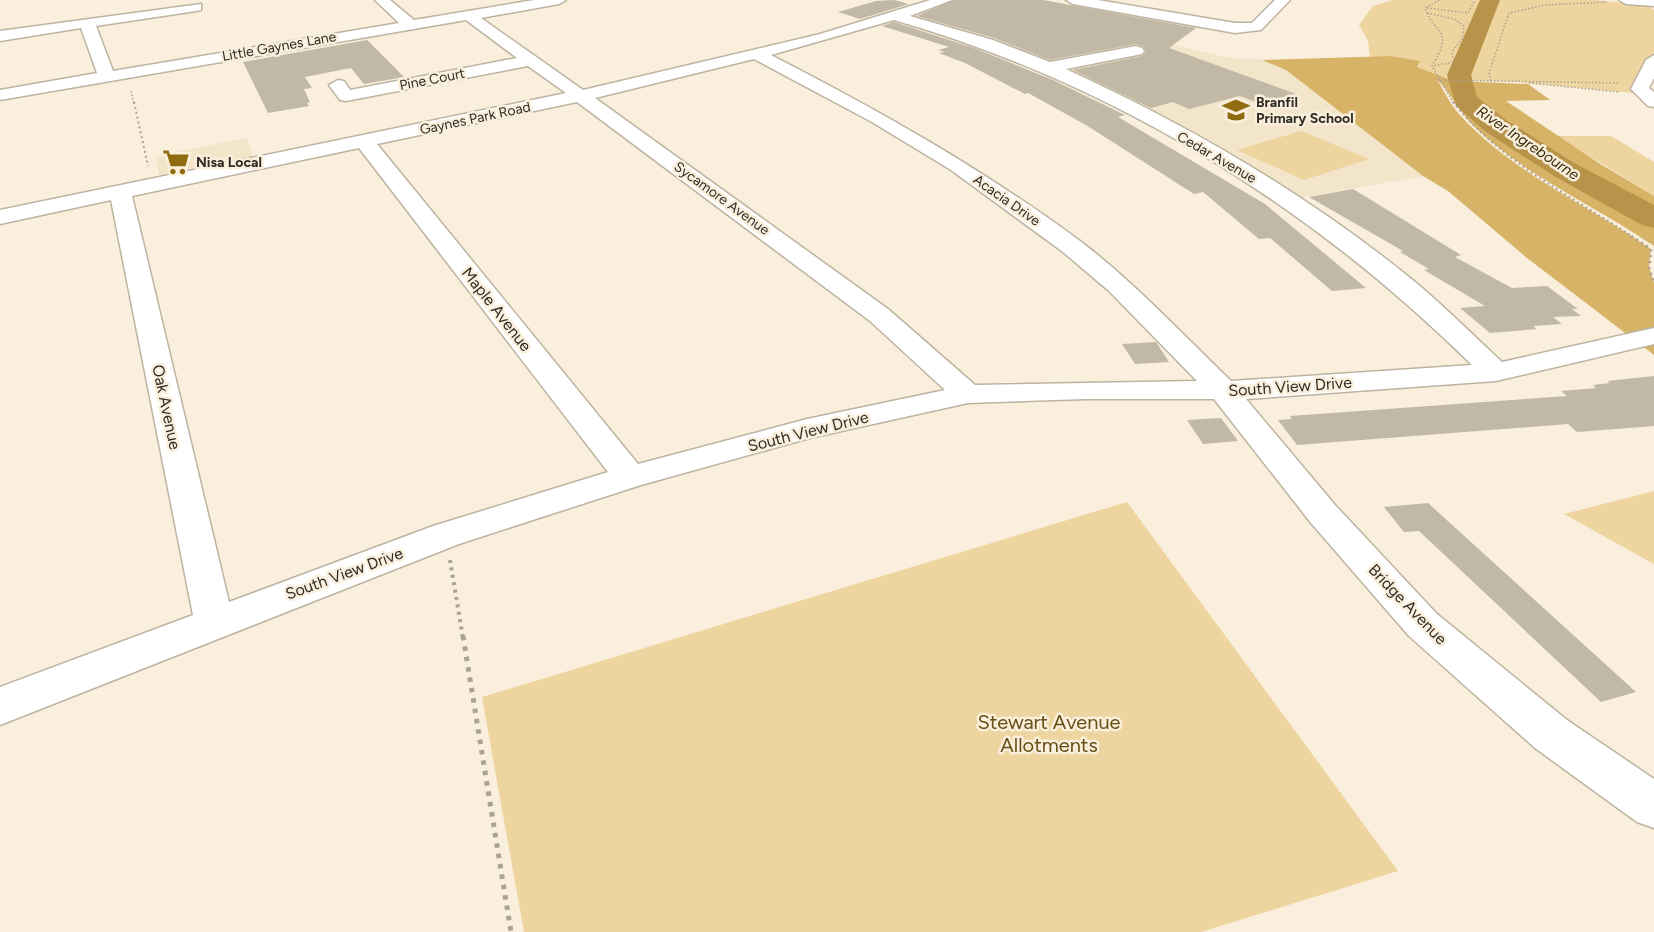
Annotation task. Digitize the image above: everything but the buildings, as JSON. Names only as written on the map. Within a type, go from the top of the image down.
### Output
[{"type":"street","points":[[382,0],[409,24]]},
{"type":"street","name":"Little Gaynes Lane","points":[[0,95],[559,0]]},
{"type":"street","name":"Gaynes Park Road","points":[[0,217],[581,96],[758,55],[945,0]]},
{"type":"street","points":[[1072,0],[1235,28],[1256,27],[1283,0]]},
{"type":"street","points":[[1626,0],[1650,5]]},
{"type":"street","points":[[0,36],[196,7]]},
{"type":"street","name":"Sycamore Avenue","points":[[467,14],[879,315],[968,394]]},
{"type":"street","name":"Cedar Avenue","points":[[895,16],[979,41],[1047,68],[1157,123],[1235,167],[1333,230],[1405,287],[1497,372]]},
{"type":"street","points":[[87,23],[106,76]]},
{"type":"street","points":[[1047,68],[1136,51]]},
{"type":"street","name":"Acacia Drive","points":[[758,55],[879,118],[958,166],[1016,205],[1118,286],[1223,390]]},
{"type":"street","name":"Pine Court","points":[[338,85],[346,96],[531,60]]},
{"type":"street","points":[[1648,94],[1654,60]]},
{"type":"street","points":[[1157,123],[1187,116]]},
{"type":"street","name":"Maple Avenue","points":[[364,141],[630,477]]},
{"type":"street","name":"Oak Avenue","points":[[134,189],[214,622]]},
{"type":"street","name":"South View Drive","points":[[0,706],[214,622],[446,535],[630,477],[807,429],[968,394],[1086,390],[1223,390],[1497,372],[1654,336]]},
{"type":"street","name":"Bridge Avenue","points":[[1223,390],[1323,514],[1423,625],[1551,734],[1647,794]]},
{"type":"path","points":[[1425,8],[1439,0]]},
{"type":"path","points":[[1425,8],[1468,13],[1475,0]]},
{"type":"path","points":[[1492,81],[1489,73],[1511,11],[1545,5],[1605,1]]},
{"type":"path","points":[[1425,8],[1426,13],[1440,28],[1444,38],[1443,49],[1432,66]]},
{"type":"path","points":[[1426,13],[1454,19],[1464,26],[1462,39],[1452,52],[1454,62],[1432,66]]},
{"type":"path","points":[[1432,66],[1437,80],[1457,113],[1478,133],[1556,189],[1616,224],[1651,249],[1649,268],[1654,283]]},
{"type":"path","points":[[127,72],[150,176],[134,189]]},
{"type":"path","points":[[1437,80],[1519,82],[1648,94]]},
{"type":"path","points":[[1519,82],[1648,94]]},
{"type":"path","points":[[446,535],[511,932]]},
{"type":"shaded area","name":"Branfil Primary School","points":[[1145,38],[1225,57],[1262,60],[1286,70],[1423,176],[1287,200],[1039,65]]},
{"type":"shaded area","points":[[1392,56],[1420,61],[1417,67],[1455,81],[1528,84],[1550,100],[1506,101],[1602,165],[1654,196],[1654,246],[1500,149],[1462,113],[1437,79],[1459,114],[1502,153],[1526,171],[1651,249],[1649,267],[1654,283],[1654,355],[1527,258],[1448,191],[1423,176],[1286,70],[1262,60]]},
{"type":"shaded area","points":[[247,138],[253,156],[159,175],[155,156]]},
{"type":"green space","points":[[1393,0],[1594,0],[1647,5],[1654,10],[1654,60],[1645,94],[1519,82],[1455,80],[1417,67],[1420,61],[1392,56],[1370,57],[1368,41],[1359,25],[1373,6]]},
{"type":"green space","points":[[1301,131],[1369,159],[1304,180],[1237,150]]},
{"type":"green space","points":[[1557,136],[1611,136],[1654,162],[1654,196]]},
{"type":"green space","points":[[1654,491],[1654,564],[1564,514]]},
{"type":"green space","name":"Stewart Avenue Allotments","points":[[1127,502],[1398,871],[1201,932],[524,932],[482,697]]},
{"type":"waterway","name":"River Ingrebourne","points":[[1490,0],[1459,75],[1465,100],[1496,126],[1565,170],[1654,218]]},
{"type":"place","name":"Branfil Primary School","points":[[1236,110]]},
{"type":"place","name":"Nisa Local","points":[[176,162]]}]
